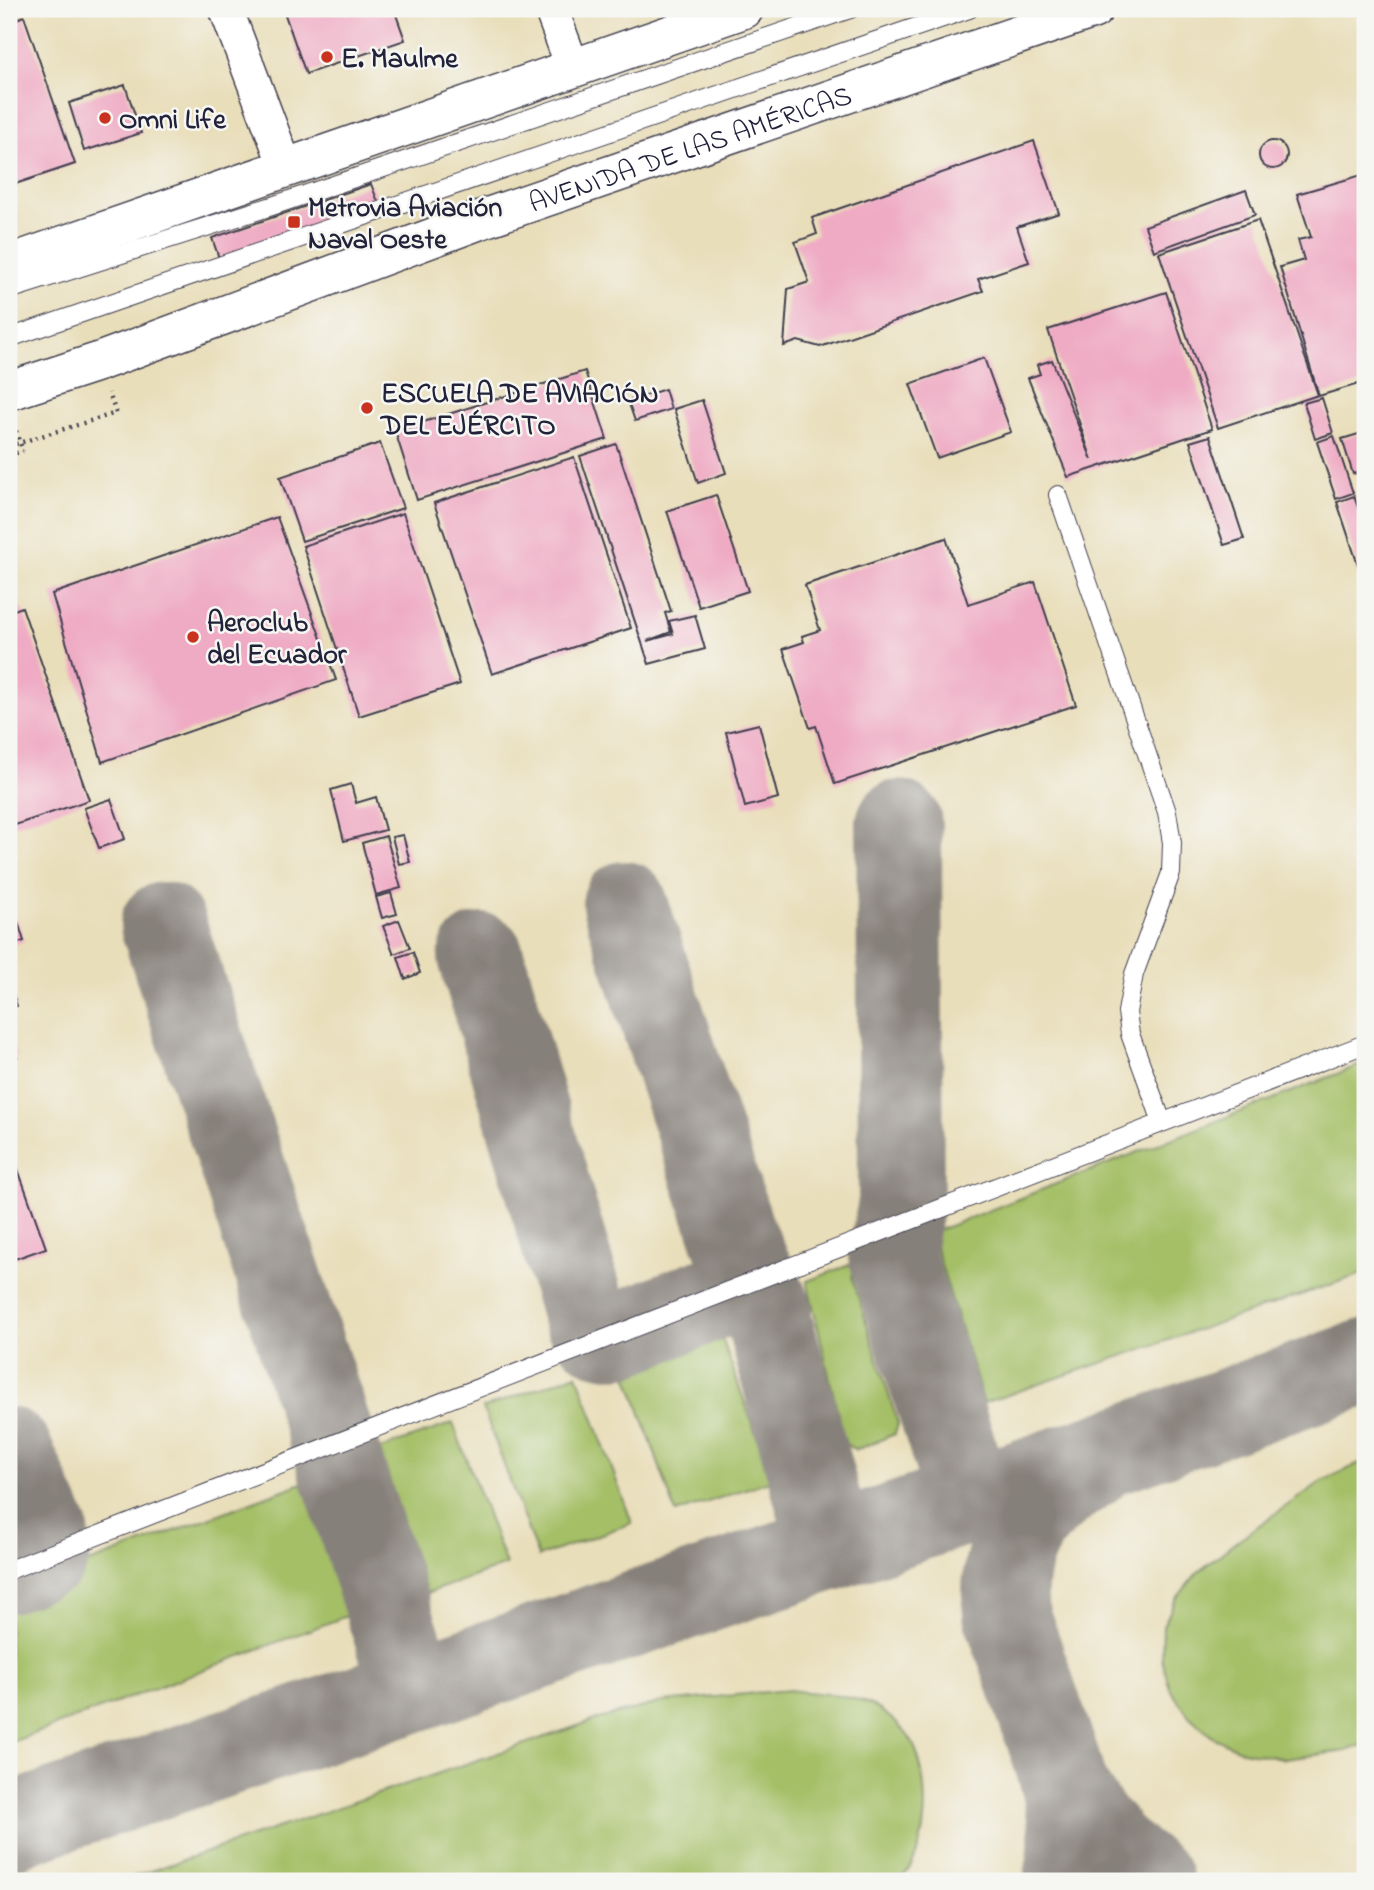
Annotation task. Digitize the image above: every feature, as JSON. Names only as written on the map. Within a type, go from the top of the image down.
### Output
[{"type":"main road","points":[[9,264],[744,9]]},
{"type":"main road","name":"AVENIDA DE LAS AMÉRICAS","points":[[9,391],[98,362],[488,217],[1094,9]]},
{"type":"street","points":[[226,9],[286,168]]},
{"type":"street","points":[[551,9],[573,68]]},
{"type":"lane","points":[[9,290],[272,206],[850,9]]},
{"type":"lane","name":"AVENIDA DE LAS AMÉRICAS","points":[[9,338],[969,9]]},
{"type":"lane","points":[[1058,495],[1167,812],[1172,843],[1171,873],[1134,974],[1127,1012],[1130,1034],[1162,1122]]},
{"type":"lane","points":[[9,1570],[1365,1044]]},
{"type":"path","points":[[9,411],[23,451],[9,455]]},
{"type":"path","points":[[9,446],[116,413]]},
{"type":"green space","points":[[1365,1063],[1365,1273],[984,1403],[931,1233]]},
{"type":"green space","points":[[857,1262],[852,1277],[898,1424],[895,1434],[856,1450],[845,1444],[807,1281]]},
{"type":"green space","points":[[717,1324],[772,1480],[676,1513],[621,1357]]},
{"type":"green space","points":[[577,1374],[632,1523],[538,1557],[483,1408]]},
{"type":"green space","points":[[453,1423],[506,1565],[419,1596],[366,1454]]},
{"type":"green space","points":[[1365,1461],[1365,1744],[1346,1751],[1285,1759],[1242,1751],[1212,1737],[1189,1716],[1170,1689],[1162,1659],[1163,1626],[1176,1599],[1197,1573],[1238,1540],[1322,1481]]},
{"type":"green space","points":[[302,1483],[352,1614],[9,1743],[9,1593]]},
{"type":"green space","points":[[788,1690],[864,1702],[891,1719],[912,1742],[923,1780],[924,1818],[917,1853],[899,1881],[121,1881],[598,1719],[663,1702]]},
{"type":"building","name":"E. Maulme","points":[[283,9],[394,9],[405,40],[306,74]]},
{"type":"building","points":[[24,16],[75,164],[9,186],[9,22]]},
{"type":"building","name":"Omni Life","points":[[125,85],[141,133],[84,151],[69,103]]},
{"type":"building","points":[[1034,141],[1059,213],[1017,227],[1029,262],[978,279],[983,291],[820,347],[798,341],[784,346],[788,289],[809,282],[795,242],[817,234],[812,218]]},
{"type":"building","points":[[1273,141],[1283,145],[1287,155],[1283,165],[1273,169],[1263,165],[1259,155],[1263,145]]},
{"type":"building","points":[[1365,174],[1365,382],[1319,396],[1280,267],[1304,260],[1298,240],[1311,237],[1297,194]]},
{"type":"building","name":"Metrovia Aviación Naval Oeste","points":[[371,184],[380,207],[219,258],[212,238]]},
{"type":"building","points":[[1246,190],[1255,215],[1154,251],[1145,226]]},
{"type":"building","points":[[1258,220],[1318,395],[1218,428],[1159,253]]},
{"type":"building","points":[[1166,292],[1212,429],[1068,477],[1028,378],[1040,374],[1037,365],[1052,360],[1092,460],[1048,330]]},
{"type":"building","points":[[984,358],[1011,432],[937,458],[910,384]]},
{"type":"building","points":[[585,371],[607,439],[417,500],[395,431]]},
{"type":"building","points":[[665,389],[671,409],[635,421],[628,401]]},
{"type":"building","points":[[1322,398],[1333,433],[1315,439],[1304,403]]},
{"type":"building","points":[[702,400],[726,473],[698,483],[674,409]]},
{"type":"building","points":[[1365,432],[1365,471],[1353,474],[1342,439]]},
{"type":"building","points":[[1210,436],[1244,539],[1224,545],[1190,442]]},
{"type":"building","points":[[1334,436],[1353,493],[1336,499],[1317,442]]},
{"type":"building","points":[[380,443],[403,508],[302,541],[280,477]]},
{"type":"building","points":[[616,444],[671,611],[665,613],[671,632],[647,641],[673,634],[669,621],[695,615],[705,649],[649,664],[580,456]]},
{"type":"building","points":[[574,457],[631,628],[492,674],[434,503]]},
{"type":"building","points":[[716,495],[748,591],[699,607],[667,511]]},
{"type":"building","points":[[1354,496],[1365,528],[1365,586],[1337,502]]},
{"type":"building","points":[[403,513],[460,684],[359,716],[303,546]]},
{"type":"building","name":"Aeroclub del Ecuador","points":[[277,517],[336,680],[102,762],[52,594]]},
{"type":"building","points":[[946,538],[968,604],[1035,582],[1076,705],[835,784],[816,726],[810,728],[783,649],[804,642],[802,636],[820,630],[805,585]]},
{"type":"building","points":[[22,607],[89,800],[9,827],[9,612]]},
{"type":"building","points":[[759,724],[778,798],[745,807],[726,732]]},
{"type":"building","points":[[351,784],[356,803],[376,797],[385,830],[344,841],[331,790]]},
{"type":"building","points":[[111,799],[125,839],[99,848],[84,808]]},
{"type":"building","points":[[403,835],[410,862],[399,864],[392,837]]},
{"type":"building","points":[[386,836],[401,888],[376,895],[362,843]]},
{"type":"building","points":[[391,893],[397,914],[382,918],[376,897]]},
{"type":"building","points":[[17,919],[24,941],[9,946],[9,921]]},
{"type":"building","points":[[399,920],[410,948],[394,954],[383,926]]},
{"type":"building","points":[[413,952],[420,973],[405,979],[398,957]]},
{"type":"building","points":[[9,983],[17,1006],[9,1009]]},
{"type":"building","points":[[9,1034],[17,1057],[9,1059]]},
{"type":"building","points":[[9,1144],[46,1248],[9,1261]]},
{"type":"taxiway","points":[[899,823],[901,1203],[891,1254],[970,1500]]},
{"type":"taxiway","points":[[625,904],[734,1238],[769,1310],[769,1321],[831,1548]]},
{"type":"taxiway","points":[[163,925],[414,1688]]},
{"type":"taxiway","points":[[481,956],[588,1320],[600,1333],[622,1334],[708,1300]]},
{"type":"taxiway","points":[[9,1827],[1132,1445],[1365,1362]]},
{"type":"taxiway","points":[[9,1450],[46,1531],[48,1546],[46,1555],[9,1570]]},
{"type":"taxiway","points":[[1066,1881],[1071,1839],[1067,1799],[1057,1760],[1006,1614],[1005,1587],[1014,1544],[1024,1526],[1053,1494],[1092,1465]]},
{"type":"taxiway","points":[[1068,1793],[1086,1820],[1114,1853],[1150,1881]]},
{"type":"place","name":"E. Maulme","points":[[327,57]]},
{"type":"place","name":"Omni Life","points":[[105,118]]},
{"type":"place","name":"Metrovia Aviación Naval Oeste","points":[[294,222]]},
{"type":"place","name":"ESCUELA DE AVIACIÓN DEL EJÉRCITO","points":[[367,408]]},
{"type":"place","name":"Aeroclub del Ecuador","points":[[193,637]]}]
